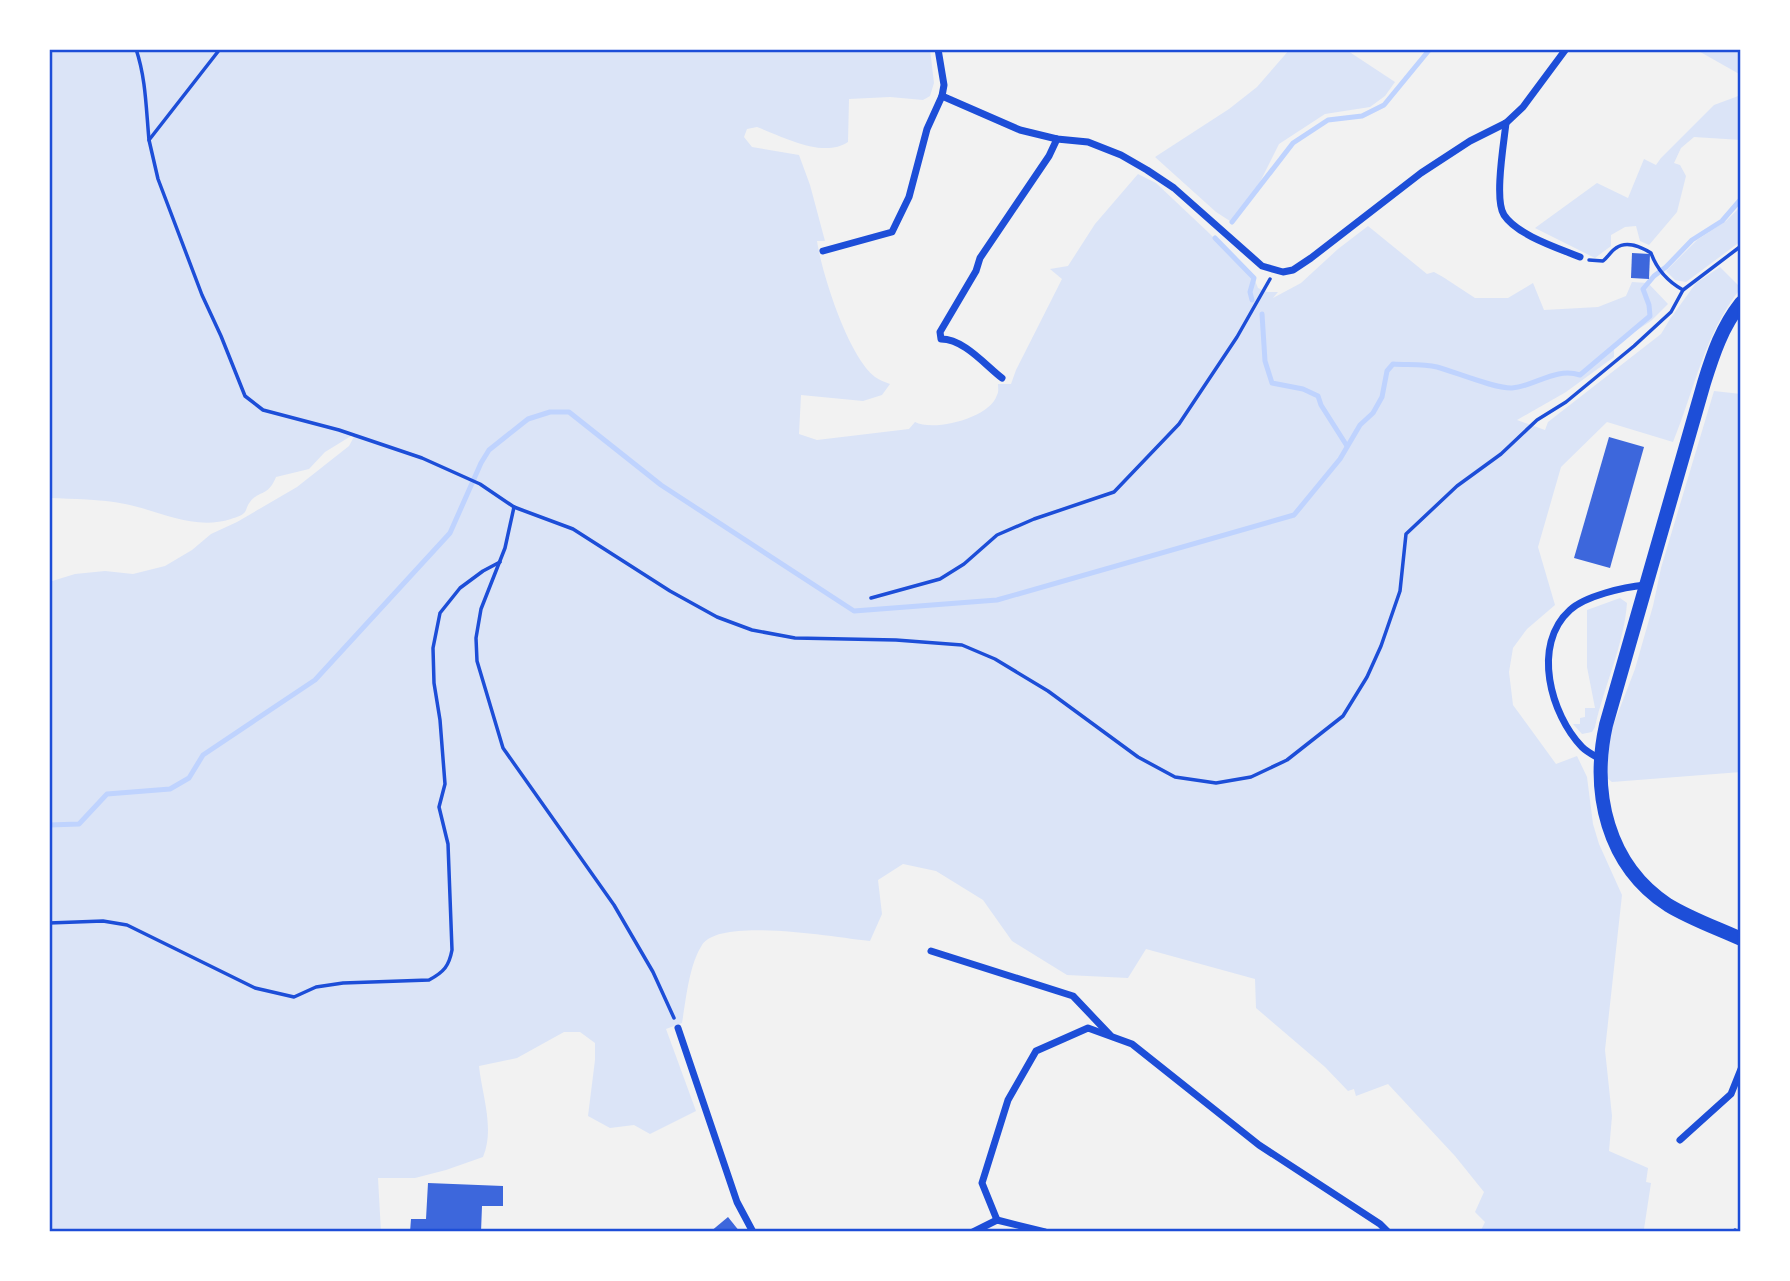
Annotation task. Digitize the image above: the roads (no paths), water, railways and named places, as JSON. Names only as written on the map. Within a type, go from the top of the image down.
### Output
[{"type":"main road","points":[[1741,303],[1727,323],[1710,365],[1606,725],[1600,760],[1602,801],[1610,834],[1624,861],[1646,887],[1667,904],[1691,918],[1741,939]]},
{"type":"street","points":[[823,251],[892,232],[909,197],[927,129],[942,96],[944,85],[938,49]]},
{"type":"street","points":[[942,96],[1020,130],[1057,139],[1088,142],[1121,155],[1174,188],[1253,259],[1273,270],[1293,270],[1421,173],[1471,141],[1506,123],[1523,107],[1566,49]]},
{"type":"street","points":[[1506,123],[1500,202],[1503,214],[1517,229],[1580,257]]},
{"type":"street","points":[[1002,378],[961,345],[951,340],[941,340],[940,332],[976,271],[980,258],[1049,156],[1057,139]]},
{"type":"street","points":[[1600,760],[1583,748],[1557,707],[1548,677],[1550,646],[1563,618],[1573,607],[1629,586],[1646,585]]},
{"type":"street","points":[[931,951],[1073,996],[1111,1036]]},
{"type":"street","points":[[678,1028],[737,1202],[753,1232]]},
{"type":"street","points":[[997,1220],[982,1183],[1008,1100],[1035,1051],[1087,1028],[1132,1044],[1259,1145],[1380,1224],[1388,1232]]},
{"type":"street","points":[[1680,1140],[1731,1094],[1741,1069]]},
{"type":"street","points":[[973,1232],[997,1220],[1045,1232]]},
{"type":"waterway","points":[[1232,222],[1293,143],[1328,120],[1362,116],[1384,105],[1430,49]]},
{"type":"waterway","points":[[49,825],[79,824],[107,794],[170,789],[189,778],[203,755],[315,680],[450,533],[489,450],[528,419],[550,412],[569,412],[661,485],[854,611],[997,600],[1294,515],[1340,459],[1360,425],[1373,413],[1382,397],[1387,371],[1393,364],[1437,367],[1505,388],[1521,387],[1562,373],[1580,375],[1650,316],[1643,289],[1654,276],[1692,240],[1722,221],[1741,199]]},
{"type":"waterway","points":[[1215,238],[1254,278],[1250,292],[1252,300]]},
{"type":"waterway","points":[[1262,314],[1265,361],[1272,383],[1303,389],[1318,396],[1347,446]]}]
